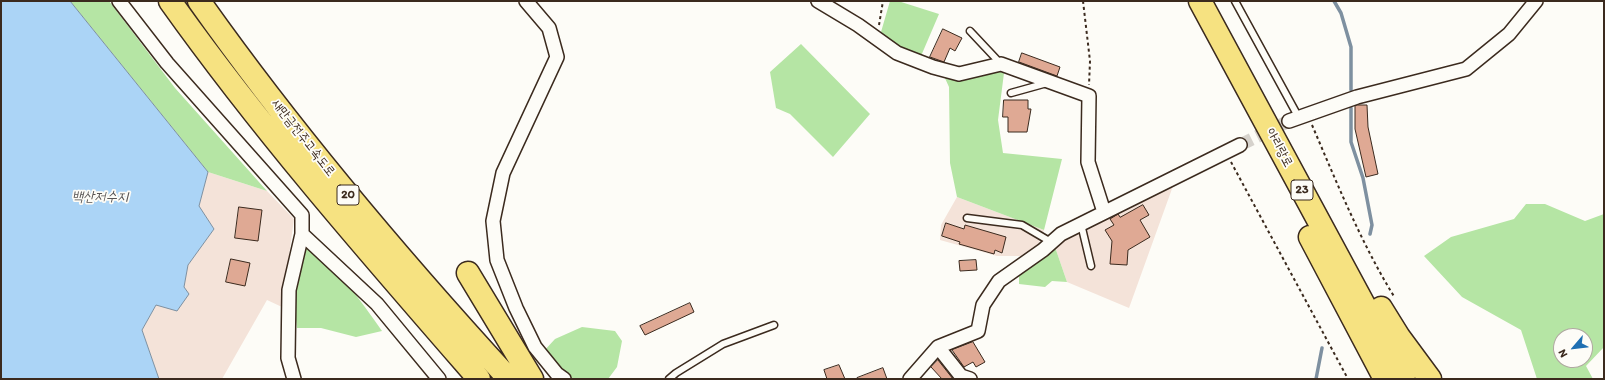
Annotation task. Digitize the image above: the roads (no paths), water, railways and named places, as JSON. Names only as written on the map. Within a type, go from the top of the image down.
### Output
[{"type":"highway","name":"새만금전주고속도로","points":[[170,1],[273,136],[340,217],[479,379]]},
{"type":"highway","name":"새만금전주고속도로","points":[[199,1],[267,93],[326,168],[435,298],[509,379]]},
{"type":"highway","name":"아리랑로","points":[[1183,1],[1379,374]]},
{"type":"highway","name":"아리랑로","points":[[1200,1],[1404,379]]},
{"type":"highway","points":[[1326,236],[1340,243],[1399,336],[1430,379]]},
{"type":"highway","points":[[468,273],[532,379]]},
{"type":"street","points":[[119,1],[167,63],[302,215],[302,234],[289,290],[288,358],[294,379]]},
{"type":"street","points":[[526,1],[549,28],[557,57],[503,174],[493,221],[497,260],[516,308],[535,347],[557,374],[564,379]]},
{"type":"street","points":[[818,1],[897,53],[933,67],[959,74],[1001,64],[1089,96],[1088,162],[1104,212]]},
{"type":"street","points":[[1299,118],[1358,97],[1466,69],[1509,34],[1536,1]]},
{"type":"street","points":[[910,379],[938,347],[978,331],[983,306],[999,282],[1061,234],[1240,145]]},
{"type":"street","points":[[302,234],[377,304],[439,379]]},
{"type":"street","points":[[938,347],[961,376],[970,379]]},
{"type":"lane","points":[[1235,1],[1299,118]]},
{"type":"lane","points":[[970,31],[1001,64]]},
{"type":"lane","points":[[1011,93],[1050,82]]},
{"type":"lane","points":[[967,218],[1022,225],[1051,242]]},
{"type":"lane","points":[[1081,224],[1091,266]]},
{"type":"lane","points":[[669,379],[676,373],[723,344],[774,325]]},
{"type":"water","name":"백산저수지","points":[[1,1],[70,1],[208,172],[199,206],[214,229],[188,265],[184,287],[189,294],[177,311],[156,305],[142,330],[159,379],[1,379]]},
{"type":"waterway","points":[[1334,1],[1341,13],[1351,47],[1351,90]]},
{"type":"waterway","points":[[1351,108],[1351,142],[1363,178],[1372,225],[1370,234]]},
{"type":"waterway","points":[[1316,379],[1322,348]]},
{"type":"tunnel","points":[[1240,145],[1289,121]]}]
